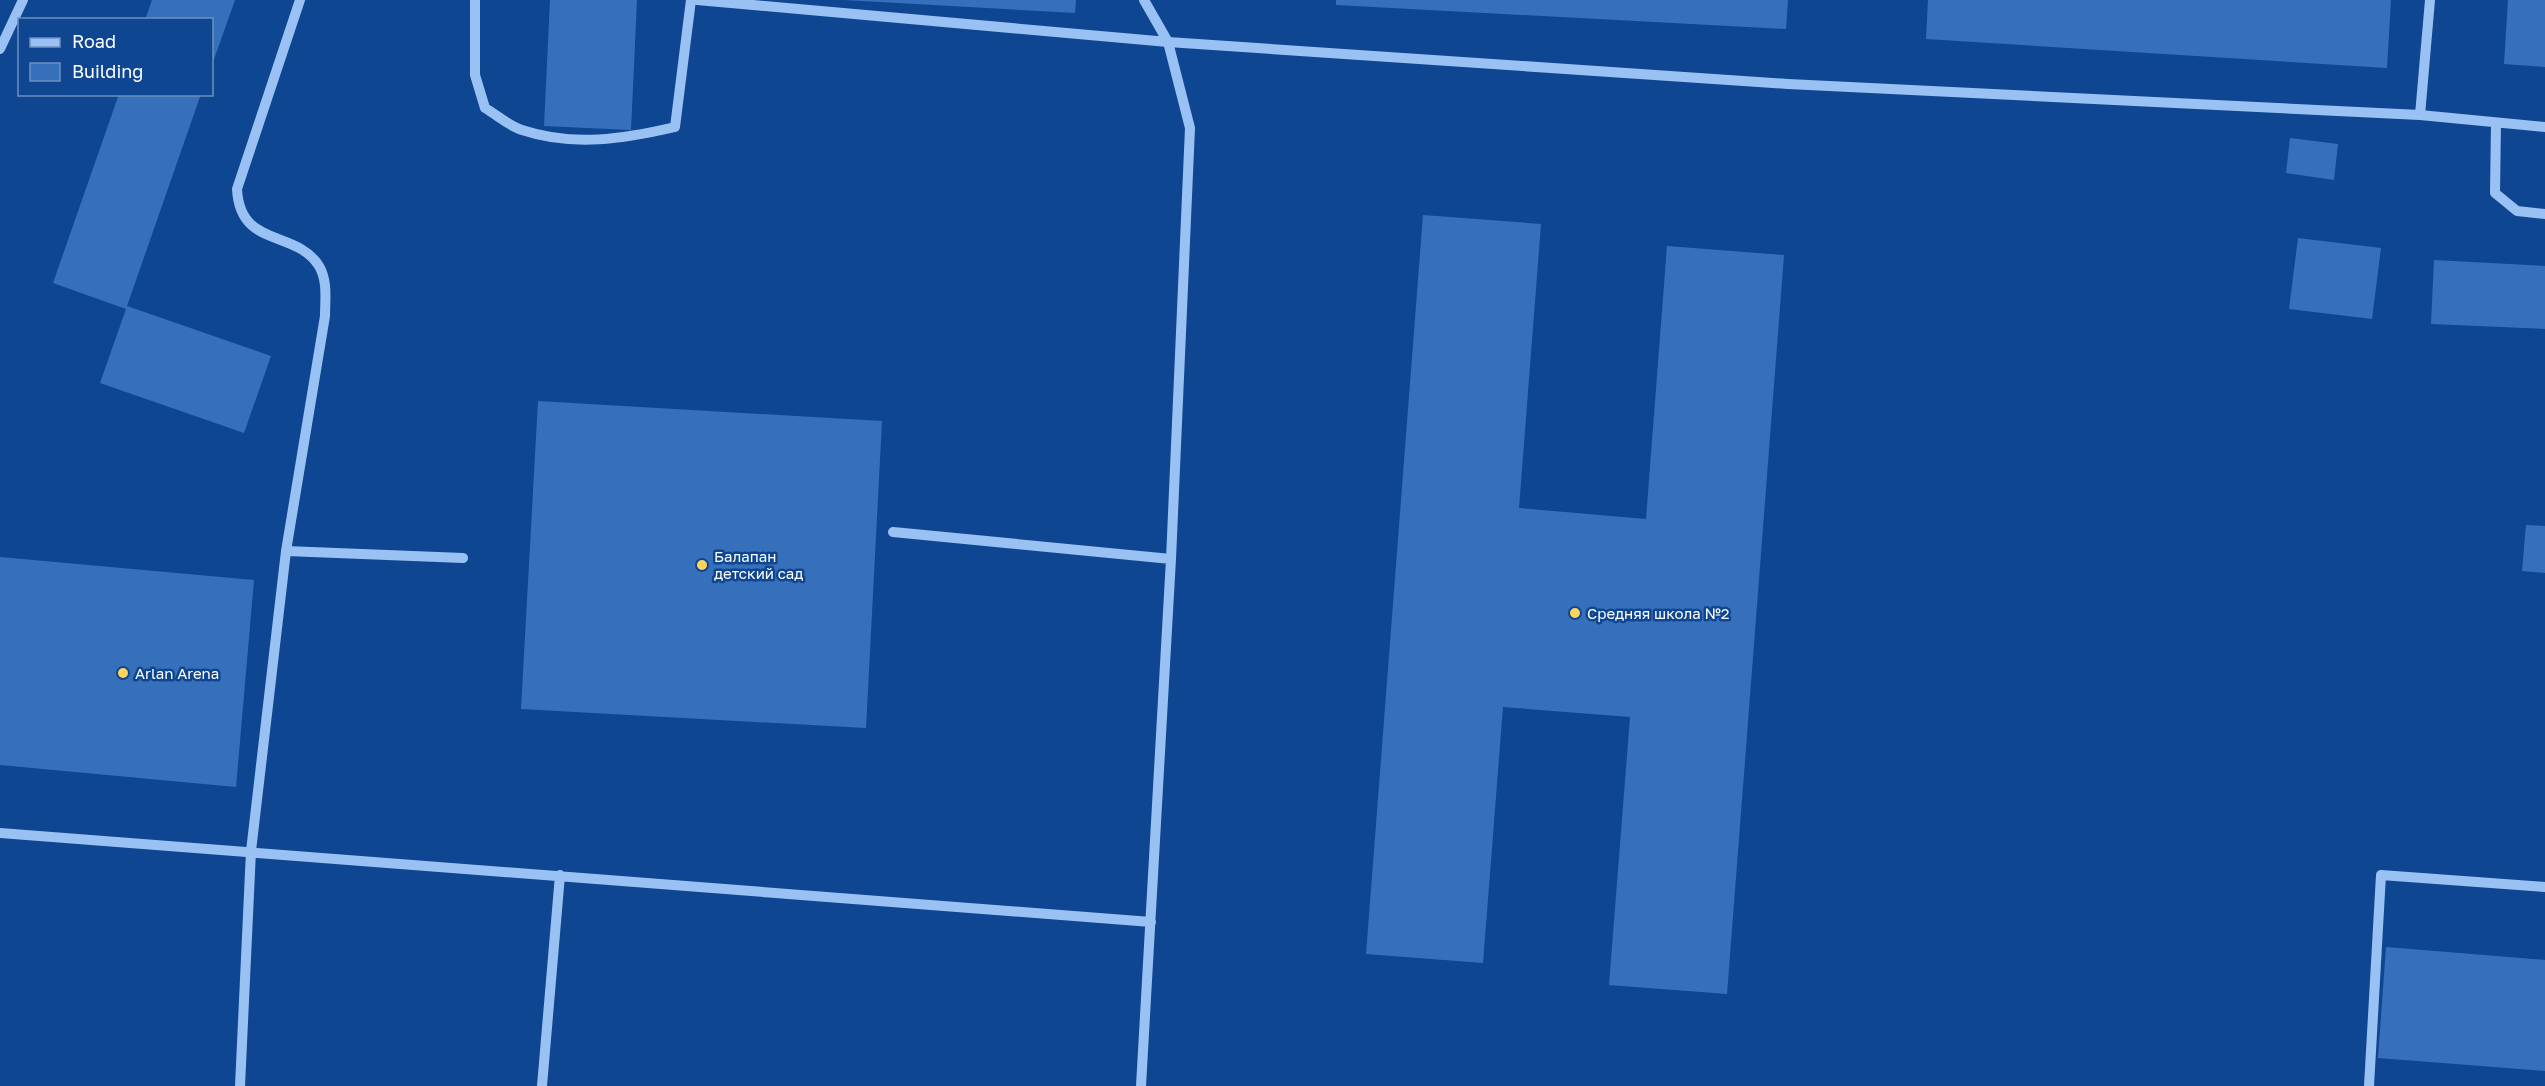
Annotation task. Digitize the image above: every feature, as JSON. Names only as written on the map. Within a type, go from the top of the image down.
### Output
[{"type":"street","points":[[0,49],[23,0]]},
{"type":"street","points":[[240,1086],[251,851],[285,551],[325,316],[325,285],[320,267],[310,255],[258,230],[242,216],[237,189],[300,0]]},
{"type":"street","points":[[475,0],[475,75],[485,108],[520,130],[576,141],[628,138],[675,128],[691,0]]},
{"type":"street","points":[[697,0],[1168,42],[1788,84],[2420,115],[2545,127]]},
{"type":"street","points":[[1141,1086],[1171,559],[1190,128],[1168,42],[1144,0]]},
{"type":"street","points":[[2420,115],[2430,0]]},
{"type":"street","points":[[2496,123],[2495,193],[2517,211],[2545,214]]},
{"type":"street","points":[[893,532],[1171,559]]},
{"type":"street","points":[[285,551],[463,558]]},
{"type":"street","points":[[0,833],[1151,922]]},
{"type":"street","points":[[542,1086],[560,875]]},
{"type":"street","points":[[2369,1086],[2381,875],[2545,887]]},
{"type":"building","points":[[152,0],[235,0],[213,62],[213,18],[146,18]]},
{"type":"building","points":[[550,0],[637,0],[631,130],[544,126]]},
{"type":"building","points":[[844,0],[1076,0],[1075,13]]},
{"type":"building","points":[[1336,0],[1788,0],[1786,29],[1336,5]]},
{"type":"building","points":[[1928,0],[2391,0],[2387,68],[1926,39]]},
{"type":"building","points":[[2508,0],[2545,0],[2545,67],[2504,64]]},
{"type":"building","points":[[118,96],[200,96],[127,306],[271,356],[244,433],[100,383],[126,309],[53,283]]},
{"type":"building","points":[[2290,138],[2338,144],[2334,180],[2286,173]]},
{"type":"building","name":"Средняя школа №2","points":[[1423,215],[1541,224],[1519,508],[1646,519],[1667,246],[1784,255],[1727,994],[1609,985],[1630,717],[1503,707],[1483,963],[1366,954]]},
{"type":"building","points":[[2298,238],[2381,248],[2372,319],[2289,309]]},
{"type":"building","points":[[2434,260],[2545,266],[2545,329],[2431,324]]},
{"type":"building","name":"Балапан детский сад","points":[[538,401],[882,421],[866,728],[521,709]]},
{"type":"building","points":[[2526,525],[2545,526],[2545,573],[2522,571]]},
{"type":"building","name":"Arlan Arena","points":[[0,557],[254,580],[236,787],[0,765]]},
{"type":"building","points":[[2386,947],[2545,960],[2545,1071],[2378,1058]]},
{"type":"place","name":"Балапан детский сад","points":[[702,565]]},
{"type":"place","name":"Средняя школа №2","points":[[1575,613]]},
{"type":"place","name":"Arlan Arena","points":[[123,673]]}]
